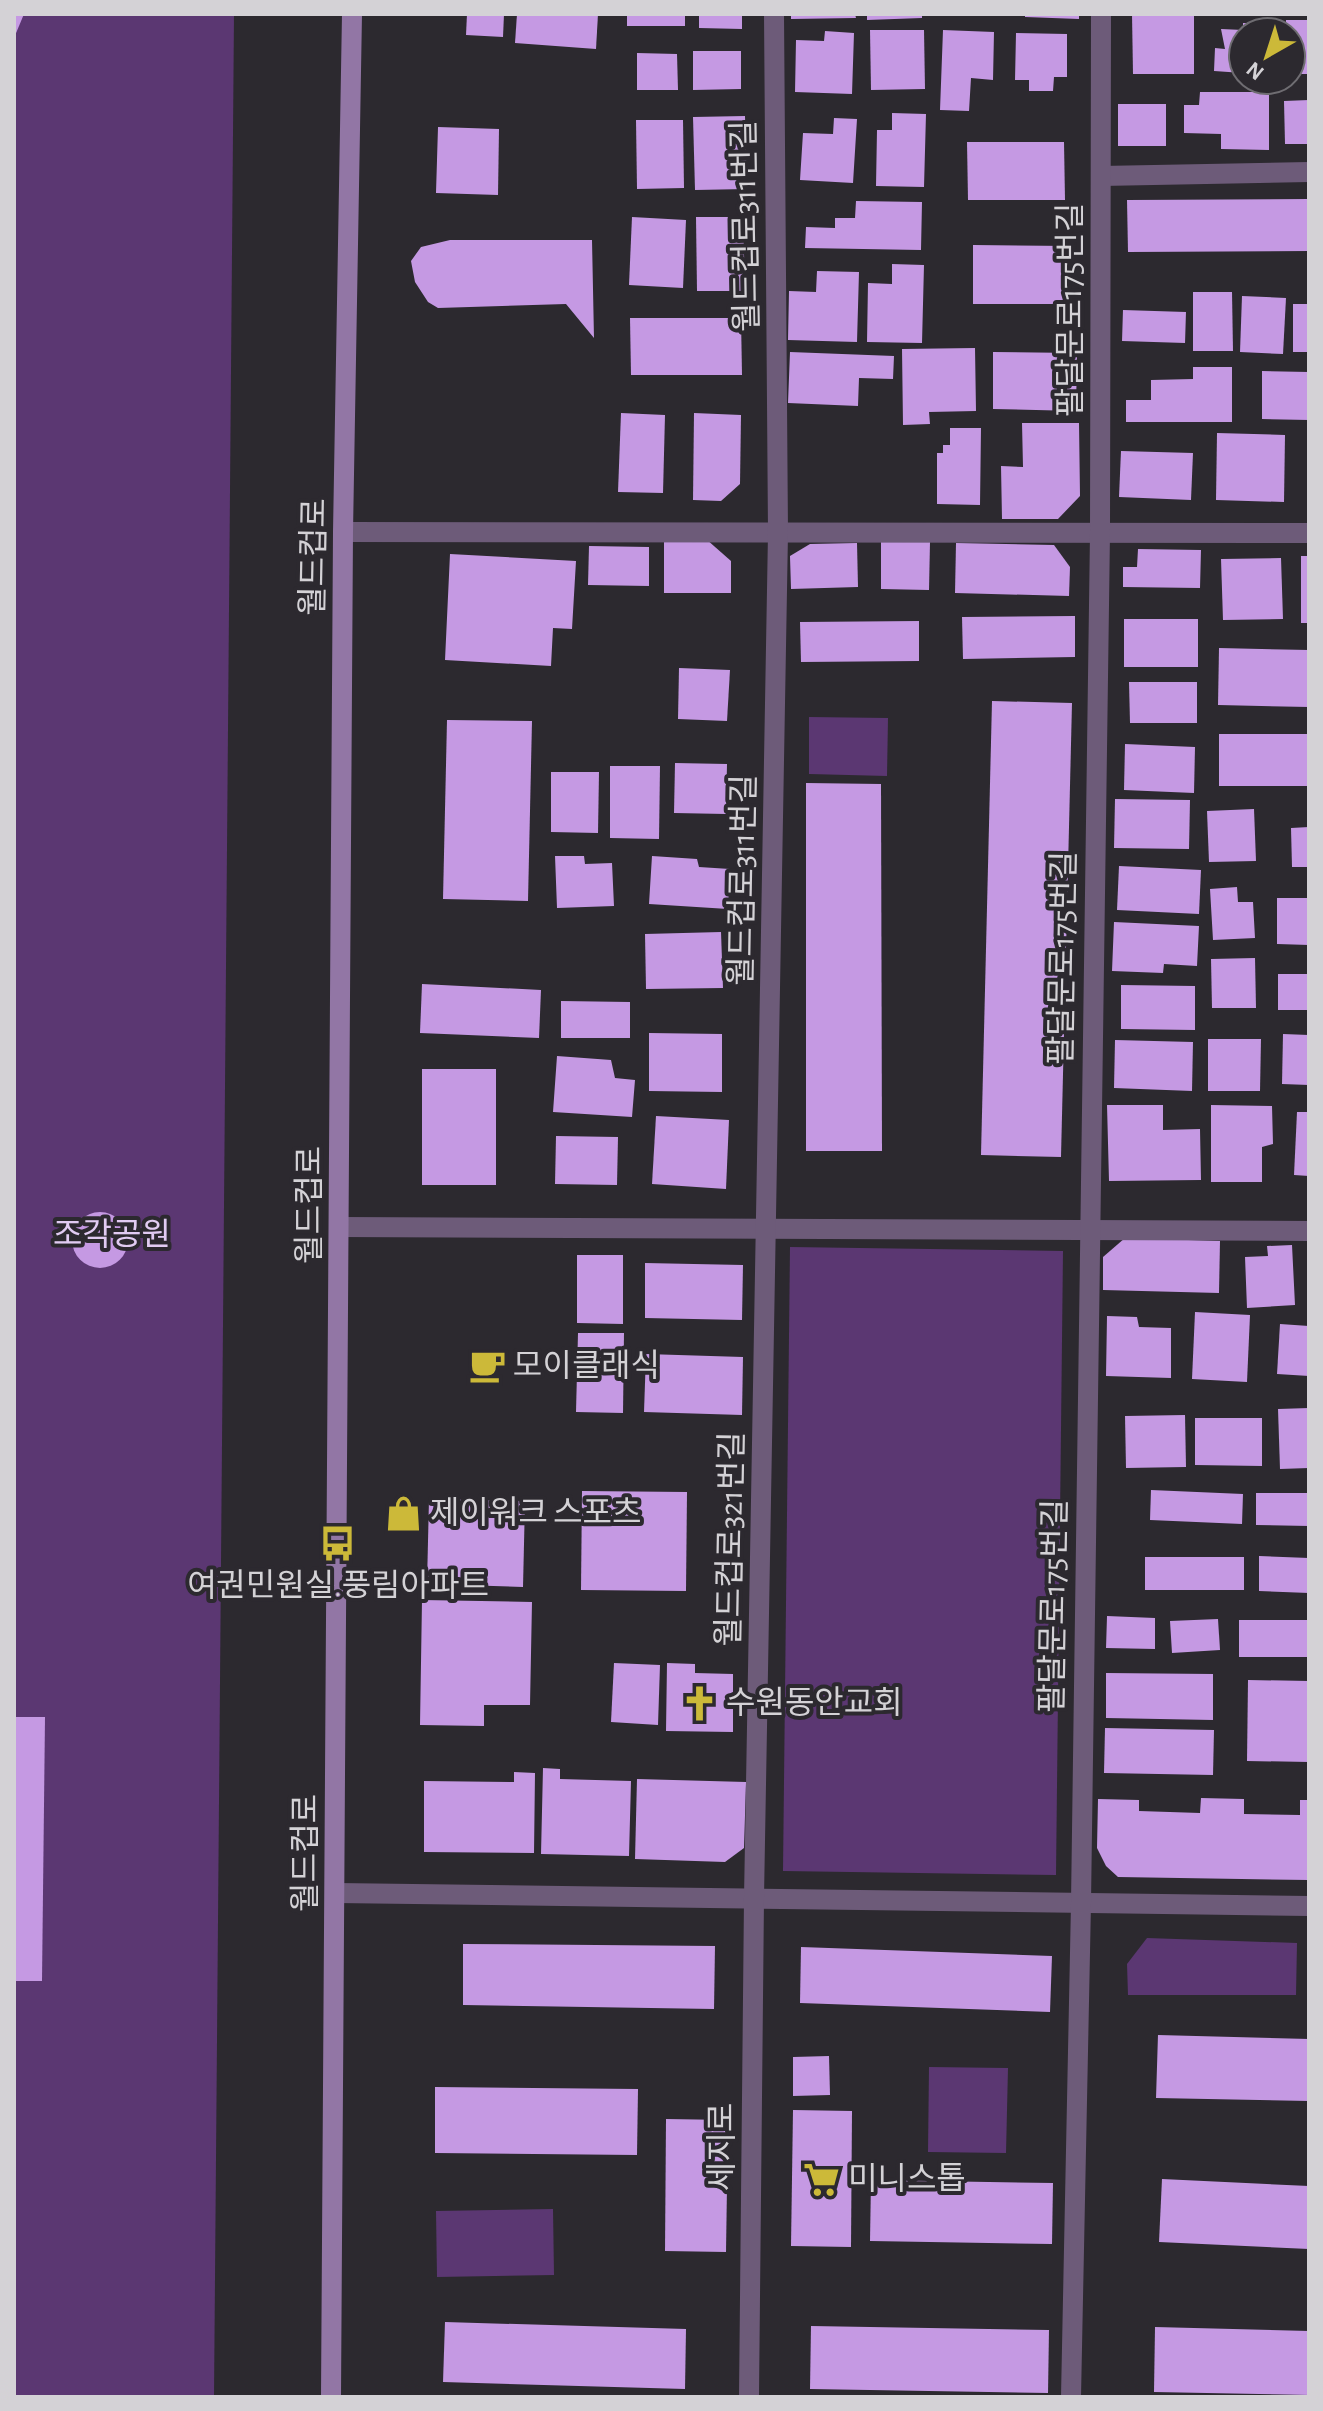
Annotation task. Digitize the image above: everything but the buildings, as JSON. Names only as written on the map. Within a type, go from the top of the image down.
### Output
[{"type":"street","name":"월드컵로","points":[[331,2397],[343,532],[352,14]]},
{"type":"street","name":"월드컵로311번길","points":[[768,1229],[778,533],[774,14]]},
{"type":"street","name":"팔달문로175번길","points":[[1081,1903],[1100,533],[1101,14]]},
{"type":"street","points":[[1101,176],[1309,172]]},
{"type":"street","points":[[343,532],[1309,533]]},
{"type":"street","points":[[340,1227],[1309,1231]]},
{"type":"street","name":"월드컵로321번길","points":[[754,1898],[768,1229]]},
{"type":"street","points":[[336,1893],[1309,1906]]},
{"type":"street","name":"세지로","points":[[749,2397],[754,1898]]},
{"type":"street","points":[[1071,2397],[1081,1903]]},
{"type":"green space","name":"조각공원","points":[[14,14],[234,14],[214,2397],[14,2397]]},
{"type":"green space","points":[[809,717],[888,718],[887,776],[809,774]]},
{"type":"green space","points":[[790,1247],[1063,1251],[1056,1875],[783,1871]]},
{"type":"green space","points":[[1147,1938],[1297,1943],[1296,1995],[1128,1995],[1127,1964]]},
{"type":"green space","points":[[929,2067],[1008,2068],[1006,2153],[928,2152]]},
{"type":"green space","points":[[553,2209],[554,2275],[437,2277],[436,2211]]},
{"type":"place","name":"모이클래식","points":[[487,1366]]},
{"type":"place","name":"제이워크 스포츠","points":[[404,1513]]},
{"type":"place","name":"여권민원실.풍림아파트","points":[[338,1544]]},
{"type":"place","name":"수원동안교회","points":[[700,1703]]},
{"type":"place","name":"미니스톱","points":[[822,2179]]}]
